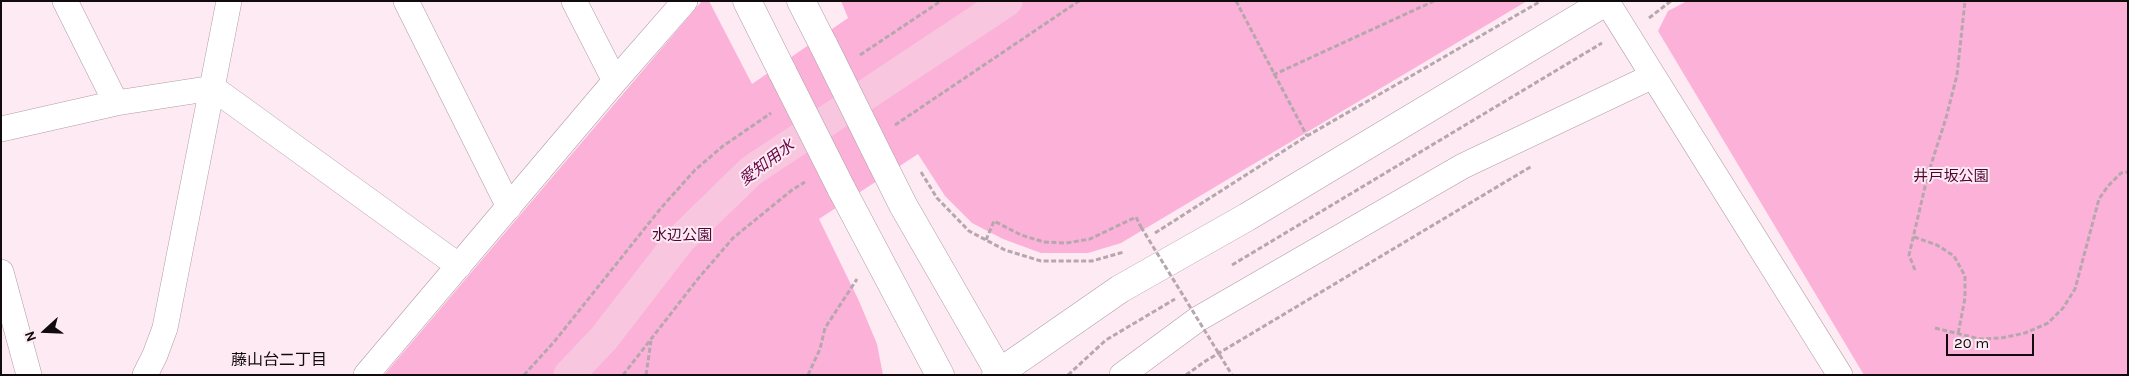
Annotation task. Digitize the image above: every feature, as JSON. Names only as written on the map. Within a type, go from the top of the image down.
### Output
[{"type":"street","points":[[65,1],[116,103]]},
{"type":"street","points":[[145,375],[156,355],[165,328],[229,1]]},
{"type":"street","points":[[406,1],[509,207]]},
{"type":"street","points":[[574,1],[615,81]]},
{"type":"street","points":[[366,375],[685,1]]},
{"type":"street","points":[[747,1],[841,188],[940,375]]},
{"type":"street","points":[[801,1],[903,205],[997,374],[1120,289],[1247,217],[1607,1],[1840,375]]},
{"type":"street","points":[[1122,375],[1198,319],[1462,166],[1653,76]]},
{"type":"street","points":[[1,129],[116,103],[213,88],[458,266]]},
{"type":"street","points":[[1,272],[29,375]]},
{"type":"path","points":[[876,44],[941,1]]},
{"type":"path","points":[[910,115],[1079,1]]},
{"type":"path","points":[[1236,1],[1273,75],[1307,136]]},
{"type":"path","points":[[1273,75],[1434,1]]},
{"type":"path","points":[[1145,240],[1307,136],[1542,1]]},
{"type":"path","points":[[1915,270],[1909,255],[1928,174],[1946,118],[1957,75],[1965,1]]},
{"type":"path","points":[[1225,269],[1598,44]]},
{"type":"path","points":[[524,375],[554,342],[661,208],[695,170],[722,146],[761,120]]},
{"type":"path","points":[[1186,375],[1204,362],[1534,165]]},
{"type":"path","points":[[917,166],[938,198],[969,231],[1006,250],[1041,261],[1092,261],[1129,250]]},
{"type":"path","points":[[1935,328],[1980,339],[2001,338],[2025,333],[2048,323],[2063,308],[2076,289],[2099,199],[2108,186],[2121,173],[2128,172]]},
{"type":"path","points":[[623,375],[697,280],[733,238],[792,190]]},
{"type":"path","points":[[986,240],[994,221],[1036,240],[1066,243],[1090,239],[1136,217],[1232,375]]},
{"type":"path","points":[[1914,237],[1937,245],[1954,256],[1965,276],[1965,298],[1958,334]]},
{"type":"path","points":[[808,375],[820,349],[825,328],[858,277]]},
{"type":"path","points":[[1068,375],[1106,340],[1191,289]]},
{"type":"path","points":[[646,375],[651,339]]},
{"type":"green space","name":"水辺公園","points":[[702,1],[709,1],[752,84],[848,18],[841,1],[1527,1],[1121,243],[1088,253],[1041,253],[1003,239],[972,223],[945,196],[918,154],[819,219],[859,301],[877,344],[883,375],[384,375]]},
{"type":"green space","name":"井戸坂公園","points":[[1687,1],[2128,1],[2128,375],[1864,375],[1658,31],[1668,11]]},
{"type":"waterway","name":"愛知用水","points":[[569,375],[604,338],[680,240],[751,171],[1007,1]]},
{"type":"district","name":"藤山台二丁目","points":[[279,360]]}]
